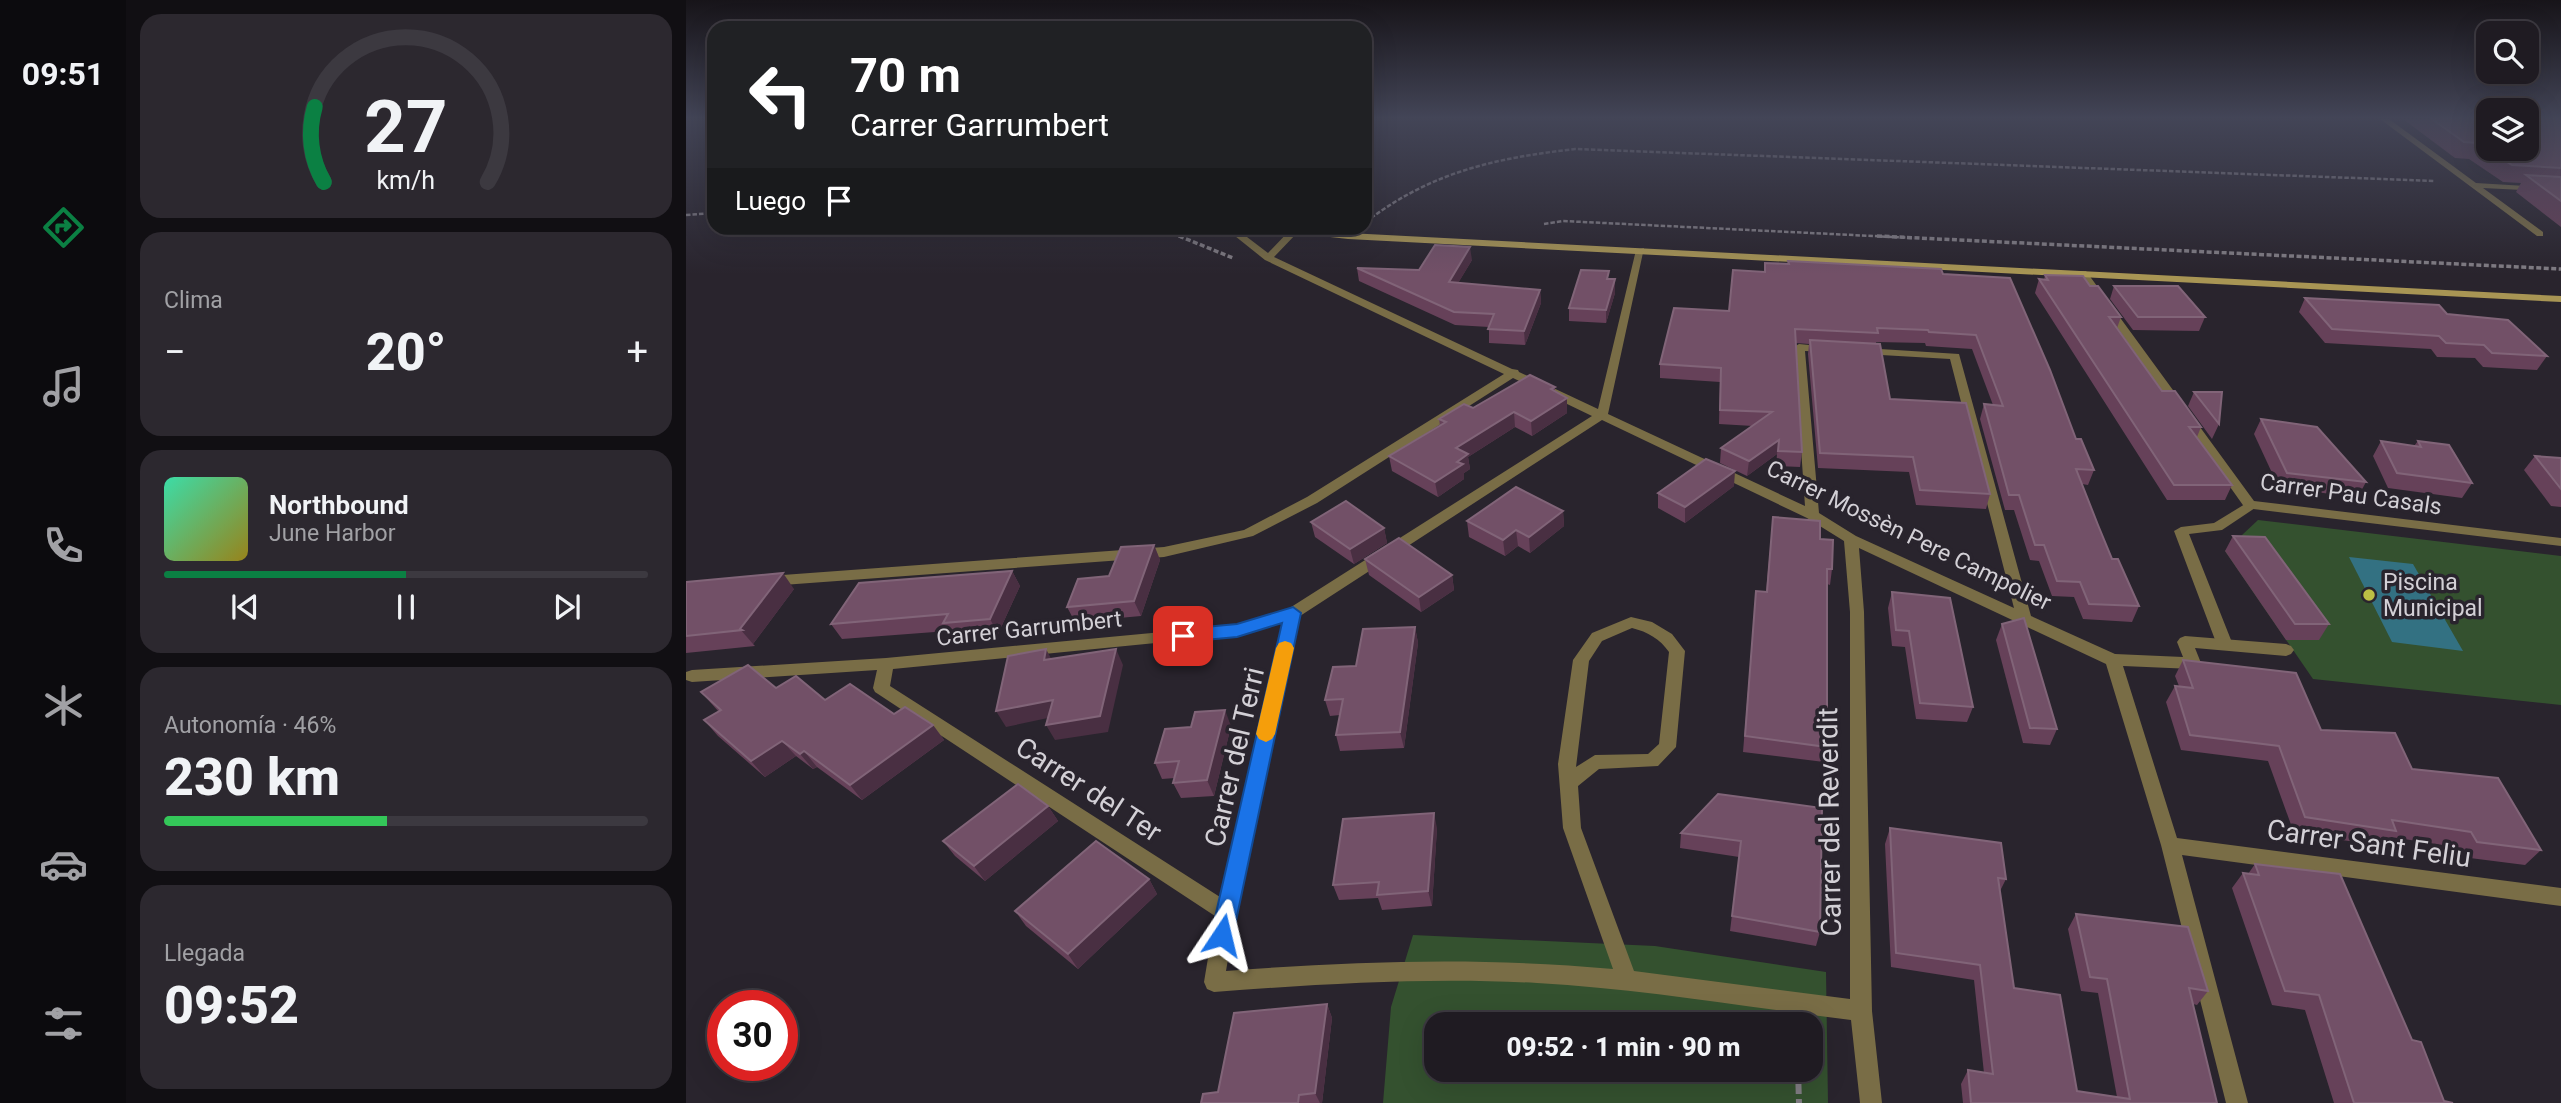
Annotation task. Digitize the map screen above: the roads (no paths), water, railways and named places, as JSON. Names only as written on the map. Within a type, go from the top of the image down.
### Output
[{"type":"main road","points":[[1337,235],[2561,299]]},
{"type":"street","points":[[2453,170],[2540,234]]},
{"type":"street","points":[[2471,184],[2561,190]]},
{"type":"street","points":[[1240,237],[1245,235]]},
{"type":"street","points":[[1268,258],[1290,235]]},
{"type":"street","name":"Carrer Mossèn Pere Campolier","points":[[1240,237],[1268,258],[1812,514],[1851,539],[2113,660]]},
{"type":"street","points":[[1602,415],[1641,250]]},
{"type":"street","name":"Carrer Pau Casals","points":[[2083,274],[2249,505],[2561,542]]},
{"type":"street","points":[[1812,514],[1799,347],[1838,350]]},
{"type":"street","points":[[1851,351],[1955,356],[2024,617]]},
{"type":"street","points":[[754,582],[1164,552],[1248,534],[1312,500],[1514,372]]},
{"type":"street","name":"Carrer Garrumbert","points":[[692,676],[886,664],[1237,630],[1293,613],[1602,415]]},
{"type":"street","points":[[2225,645],[2181,531],[2217,527],[2249,505]]},
{"type":"street","name":"Carrer del Reverdit","points":[[1851,539],[1857,612],[1861,1011],[1871,1103]]},
{"type":"street","name":"Carrer del Terri","points":[[1226,912],[1293,613]]},
{"type":"street","points":[[1568,783],[1595,762],[1652,761],[1667,747],[1677,651],[1667,638],[1647,626],[1631,622],[1597,637],[1581,660],[1567,764],[1568,783],[1572,828],[1628,982]]},
{"type":"street","points":[[2237,1103],[2170,845],[2113,660],[2193,663],[2185,642],[2286,650]]},
{"type":"street","name":"Carrer del Ter","points":[[886,664],[881,688],[1226,912]]},
{"type":"street","name":"Carrer Sant Feliu","points":[[2170,845],[2561,897]]},
{"type":"street","points":[[1226,912],[1214,982],[1311,974],[1458,971],[1581,976],[1861,1011]]},
{"type":"water","points":[[2349,557],[2413,564],[2463,651],[2392,642]]},
{"type":"place","name":"Piscina Municipal","points":[[2369,595]]}]
